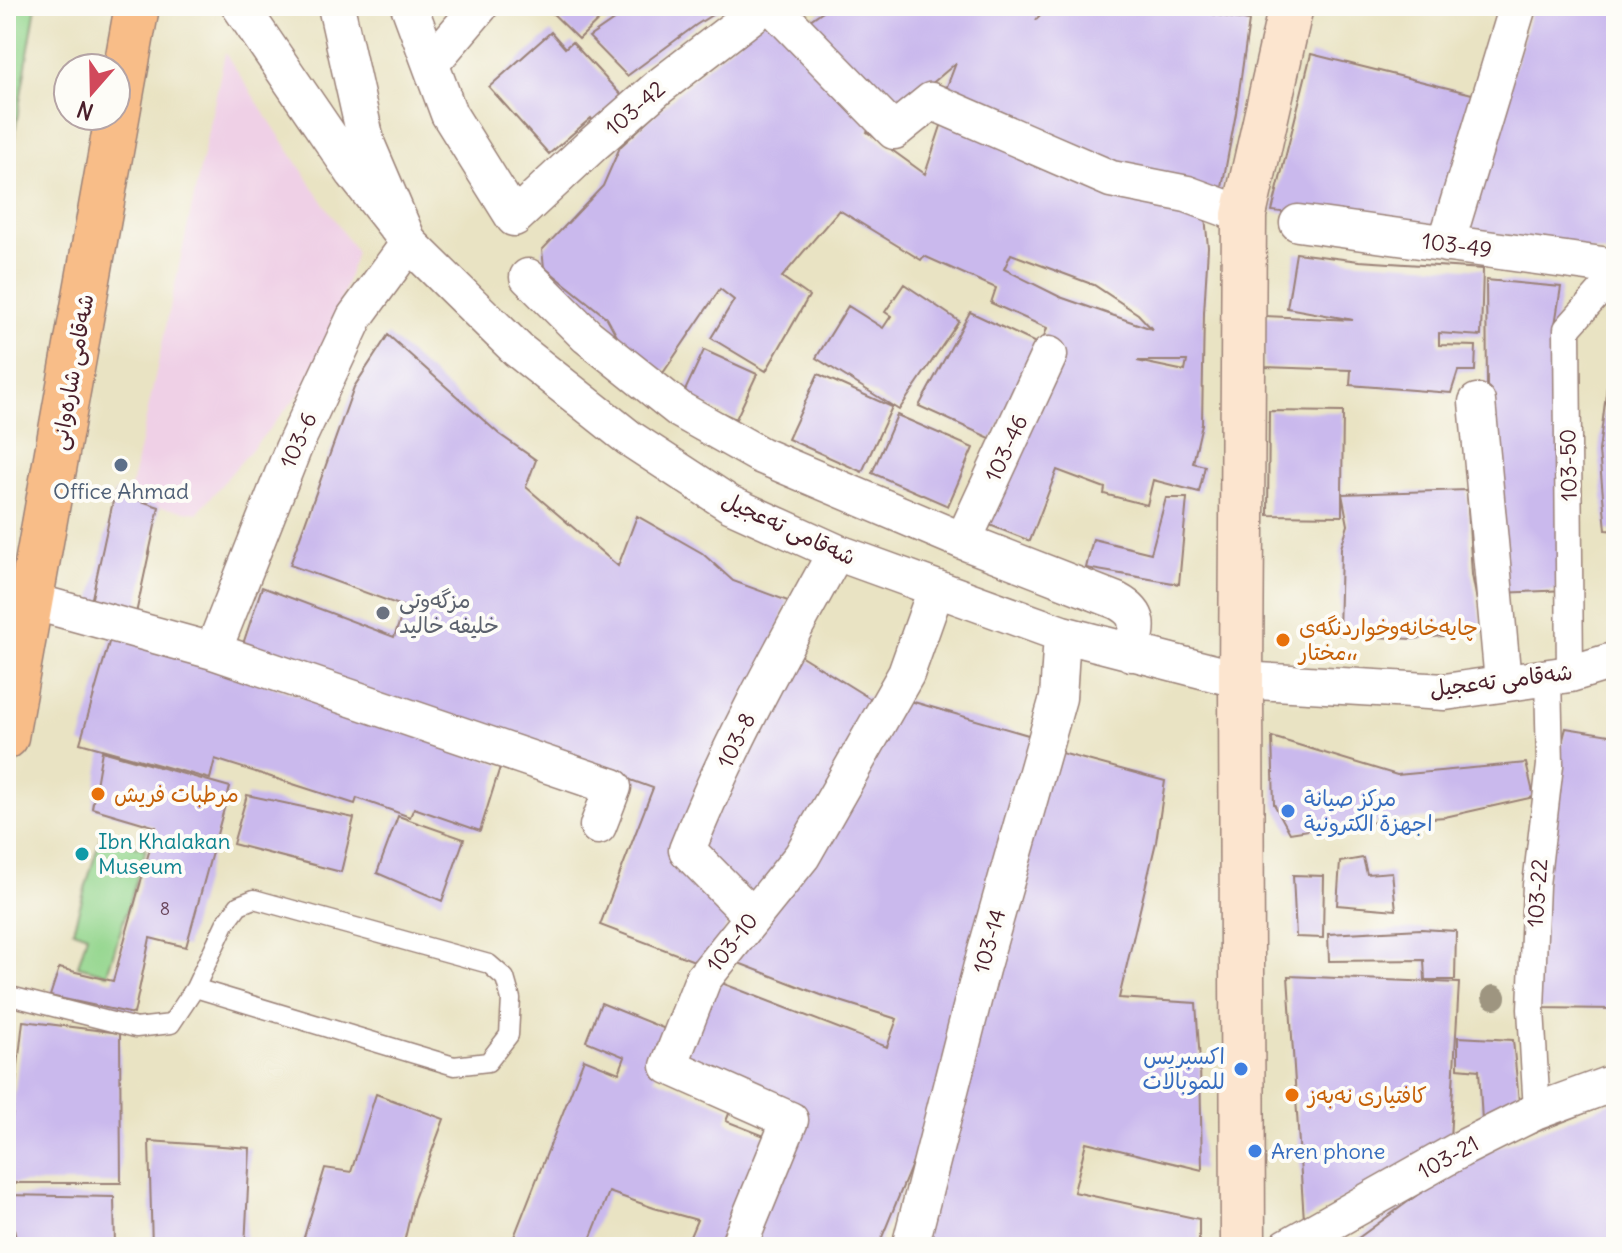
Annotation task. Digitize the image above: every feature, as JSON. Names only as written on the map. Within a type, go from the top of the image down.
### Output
[{"type":"main road","name":"شەقامی شارەوانی","points":[[6,737],[137,6]]},
{"type":"main road","points":[[1243,1247],[1241,680],[1244,215],[1290,6]]},
{"type":"street","name":"شەقامی تەعجیل","points":[[240,6],[354,173],[409,243],[518,350],[629,438],[730,504],[836,552],[1062,634],[1241,680],[1445,692],[1559,675],[1616,660]]},
{"type":"street","name":"شەقامی تەعجیل","points":[[336,6],[367,145],[409,243]]},
{"type":"street","points":[[409,6],[432,62],[480,6]]},
{"type":"street","name":"103-42","points":[[432,62],[449,114],[514,218],[660,86],[764,6]]},
{"type":"street","points":[[772,6],[894,131],[931,101],[1111,179],[1187,194],[1244,215]]},
{"type":"street","points":[[1446,244],[1518,6]]},
{"type":"street","name":"103-49","points":[[1298,223],[1616,267]]},
{"type":"street","name":"103-6","points":[[213,651],[293,449],[355,317],[409,243]]},
{"type":"street","name":"103-50","points":[[1559,675],[1567,329],[1616,274]]},
{"type":"street","points":[[528,277],[587,336],[680,410],[760,455],[1132,609],[1137,633],[1131,653]]},
{"type":"street","name":"103-46","points":[[963,541],[1049,355]]},
{"type":"street","points":[[1477,402],[1503,682]]},
{"type":"street","name":"103-8","points":[[752,916],[687,850],[710,793],[756,698],[836,552]]},
{"type":"street","name":"103-10","points":[[738,1247],[790,1120],[669,1066],[703,979],[802,856],[906,674],[936,589]]},
{"type":"street","points":[[31,601],[213,651],[613,787],[598,826]]},
{"type":"street","name":"103-14","points":[[910,1247],[981,969],[1058,698],[1062,634]]},
{"type":"street","name":"103-22","points":[[1537,1111],[1531,1009],[1536,885],[1559,675]]},
{"type":"street","name":"103-21","points":[[1287,1247],[1461,1149],[1537,1111],[1616,1082]]},
{"type":"lane","points":[[6,995],[136,1028],[171,1024],[195,988],[225,924],[239,905],[254,899],[489,964],[505,978],[511,999],[509,1035],[488,1062],[454,1066],[195,988]]},
{"type":"shaded area","points":[[225,53],[356,252],[320,370],[197,513],[128,502]]},
{"type":"green space","points":[[6,6],[36,6],[6,184]]},
{"type":"green space","points":[[101,835],[146,849],[107,974],[78,966],[87,935],[73,930]]},
{"type":"building","points":[[545,6],[613,6],[579,39]]},
{"type":"building","points":[[634,6],[726,6],[627,76],[589,37]]},
{"type":"building","points":[[830,6],[1046,6],[1036,20],[1050,6],[1170,6],[1249,21],[1221,193],[1135,175],[943,97],[956,63],[895,115],[806,23]]},
{"type":"building","points":[[1533,6],[1616,6],[1616,246],[1613,254],[1466,229]]},
{"type":"building","points":[[771,14],[875,122],[867,132],[925,174],[943,120],[1204,206],[1208,247],[1202,424],[1193,463],[1205,466],[1199,492],[1153,480],[1147,505],[1104,494],[1105,488],[1057,470],[1030,541],[977,520],[1047,328],[991,303],[996,288],[924,256],[921,260],[839,210],[782,277],[809,296],[766,371],[711,338],[734,300],[720,289],[661,376],[620,342],[607,318],[544,267],[542,250],[603,186],[620,147],[702,71]],"holes":[[[1011,254],[1094,285],[1138,314],[1152,329],[1060,297],[1004,269]],[[1137,361],[1187,361],[1185,371]]]},
{"type":"building","points":[[551,32],[565,48],[572,42],[622,96],[594,122],[591,118],[549,154],[489,87]]},
{"type":"building","points":[[1311,54],[1476,95],[1437,230],[1272,211]]},
{"type":"building","points":[[1296,253],[1359,261],[1483,269],[1481,336],[1439,333],[1439,345],[1476,346],[1475,371],[1458,371],[1451,393],[1350,385],[1351,370],[1264,367],[1265,316],[1353,320],[1287,308]]},
{"type":"building","points":[[1486,280],[1561,287],[1554,331],[1567,590],[1499,593],[1487,386]]},
{"type":"building","points":[[904,284],[959,321],[899,410],[816,358],[848,306],[883,328],[891,316],[885,312]]},
{"type":"building","points":[[970,312],[1040,345],[992,439],[919,406]]},
{"type":"building","points":[[388,335],[499,434],[536,460],[526,487],[618,566],[637,516],[702,553],[733,581],[788,601],[764,663],[675,864],[704,877],[734,907],[710,967],[600,925],[653,788],[241,650],[262,587],[394,637],[405,607],[290,565],[354,387]]},
{"type":"building","points":[[1612,345],[1616,346],[1616,531],[1606,530],[1599,451]]},
{"type":"building","points":[[704,350],[757,374],[736,419],[683,395]]},
{"type":"building","points":[[818,374],[892,407],[862,472],[788,439]]},
{"type":"building","points":[[1269,411],[1343,412],[1342,516],[1268,515]]},
{"type":"building","points":[[897,415],[973,448],[948,506],[872,473]]},
{"type":"building","points":[[1467,490],[1472,575],[1483,632],[1412,639],[1339,635],[1341,548],[1348,525],[1342,494]]},
{"type":"building","points":[[115,492],[159,507],[134,623],[90,607]]},
{"type":"building","points":[[1166,498],[1187,498],[1179,584],[1086,568],[1093,539],[1151,553]]},
{"type":"building","points":[[112,632],[501,764],[480,831],[414,808],[410,817],[357,798],[355,804],[215,759],[210,779],[80,743]]},
{"type":"building","points":[[795,652],[882,706],[754,905],[697,847]]},
{"type":"building","points":[[900,698],[1035,737],[931,1118],[878,1247],[746,1247],[803,1106],[683,1057],[714,980],[887,1047],[897,1019],[821,995],[736,962]]},
{"type":"building","points":[[1566,728],[1616,736],[1616,1009],[1535,1008],[1556,766]]},
{"type":"building","points":[[1272,737],[1397,775],[1526,763],[1534,797],[1445,817],[1340,825],[1290,833],[1274,804]]},
{"type":"building","points":[[102,751],[230,787],[186,947],[150,938],[134,1014],[50,996],[59,968],[113,981],[156,827],[92,808]]},
{"type":"building","points":[[1054,751],[1165,781],[1156,842],[1119,998],[1196,1003],[1200,1062],[1202,1170],[1086,1142],[1074,1192],[1199,1219],[1199,1247],[909,1247]]},
{"type":"building","points":[[247,795],[354,818],[341,872],[233,844]]},
{"type":"building","points":[[398,816],[464,839],[442,901],[377,873]]},
{"type":"building","points":[[1363,858],[1367,874],[1392,872],[1396,910],[1337,905],[1340,862]]},
{"type":"building","points":[[1293,875],[1324,876],[1323,938],[1296,937]]},
{"type":"building","points":[[1421,929],[1456,931],[1455,980],[1425,980],[1424,960],[1329,961],[1328,934]]},
{"type":"building","points":[[1288,976],[1459,983],[1450,1139],[1304,1220]]},
{"type":"building","points":[[601,1003],[673,1032],[654,1078],[731,1109],[726,1121],[772,1139],[729,1247],[686,1246],[697,1220],[609,1192],[587,1247],[510,1247],[584,1059],[619,1073],[625,1057],[586,1041]]},
{"type":"building","points":[[23,1021],[120,1033],[121,1183],[8,1183]]},
{"type":"building","points":[[1458,1037],[1513,1040],[1520,1112],[1482,1121],[1479,1070],[1458,1068]]},
{"type":"building","points":[[376,1094],[444,1119],[414,1199],[403,1247],[301,1247],[325,1168],[351,1172]]},
{"type":"building","points":[[1616,1101],[1616,1247],[1346,1247],[1465,1160]]},
{"type":"building","points":[[149,1141],[250,1148],[245,1247],[152,1247]]},
{"type":"building","points":[[6,1195],[114,1197],[115,1247],[18,1247]]},
{"type":"place","name":"Office Ahmad","points":[[121,465]]},
{"type":"place","name":"مزگه‌وتی خلیفه‌ خالید","points":[[383,613]]},
{"type":"place","name":"چایەخانەوخواردنگەی مختار،،","points":[[1283,640]]},
{"type":"place","name":"مرطبات فريش","points":[[98,794]]},
{"type":"place","name":"مركز صيانة اجهزة الكترونية","points":[[1288,811]]},
{"type":"place","name":"Ibn Khalakan Museum","points":[[82,854]]},
{"type":"place","name":"اكسبريس للموبالات","points":[[1241,1069]]},
{"type":"place","name":"کافتیاری نەبەز","points":[[1292,1095]]},
{"type":"place","name":"Aren phone","points":[[1255,1151]]}]
